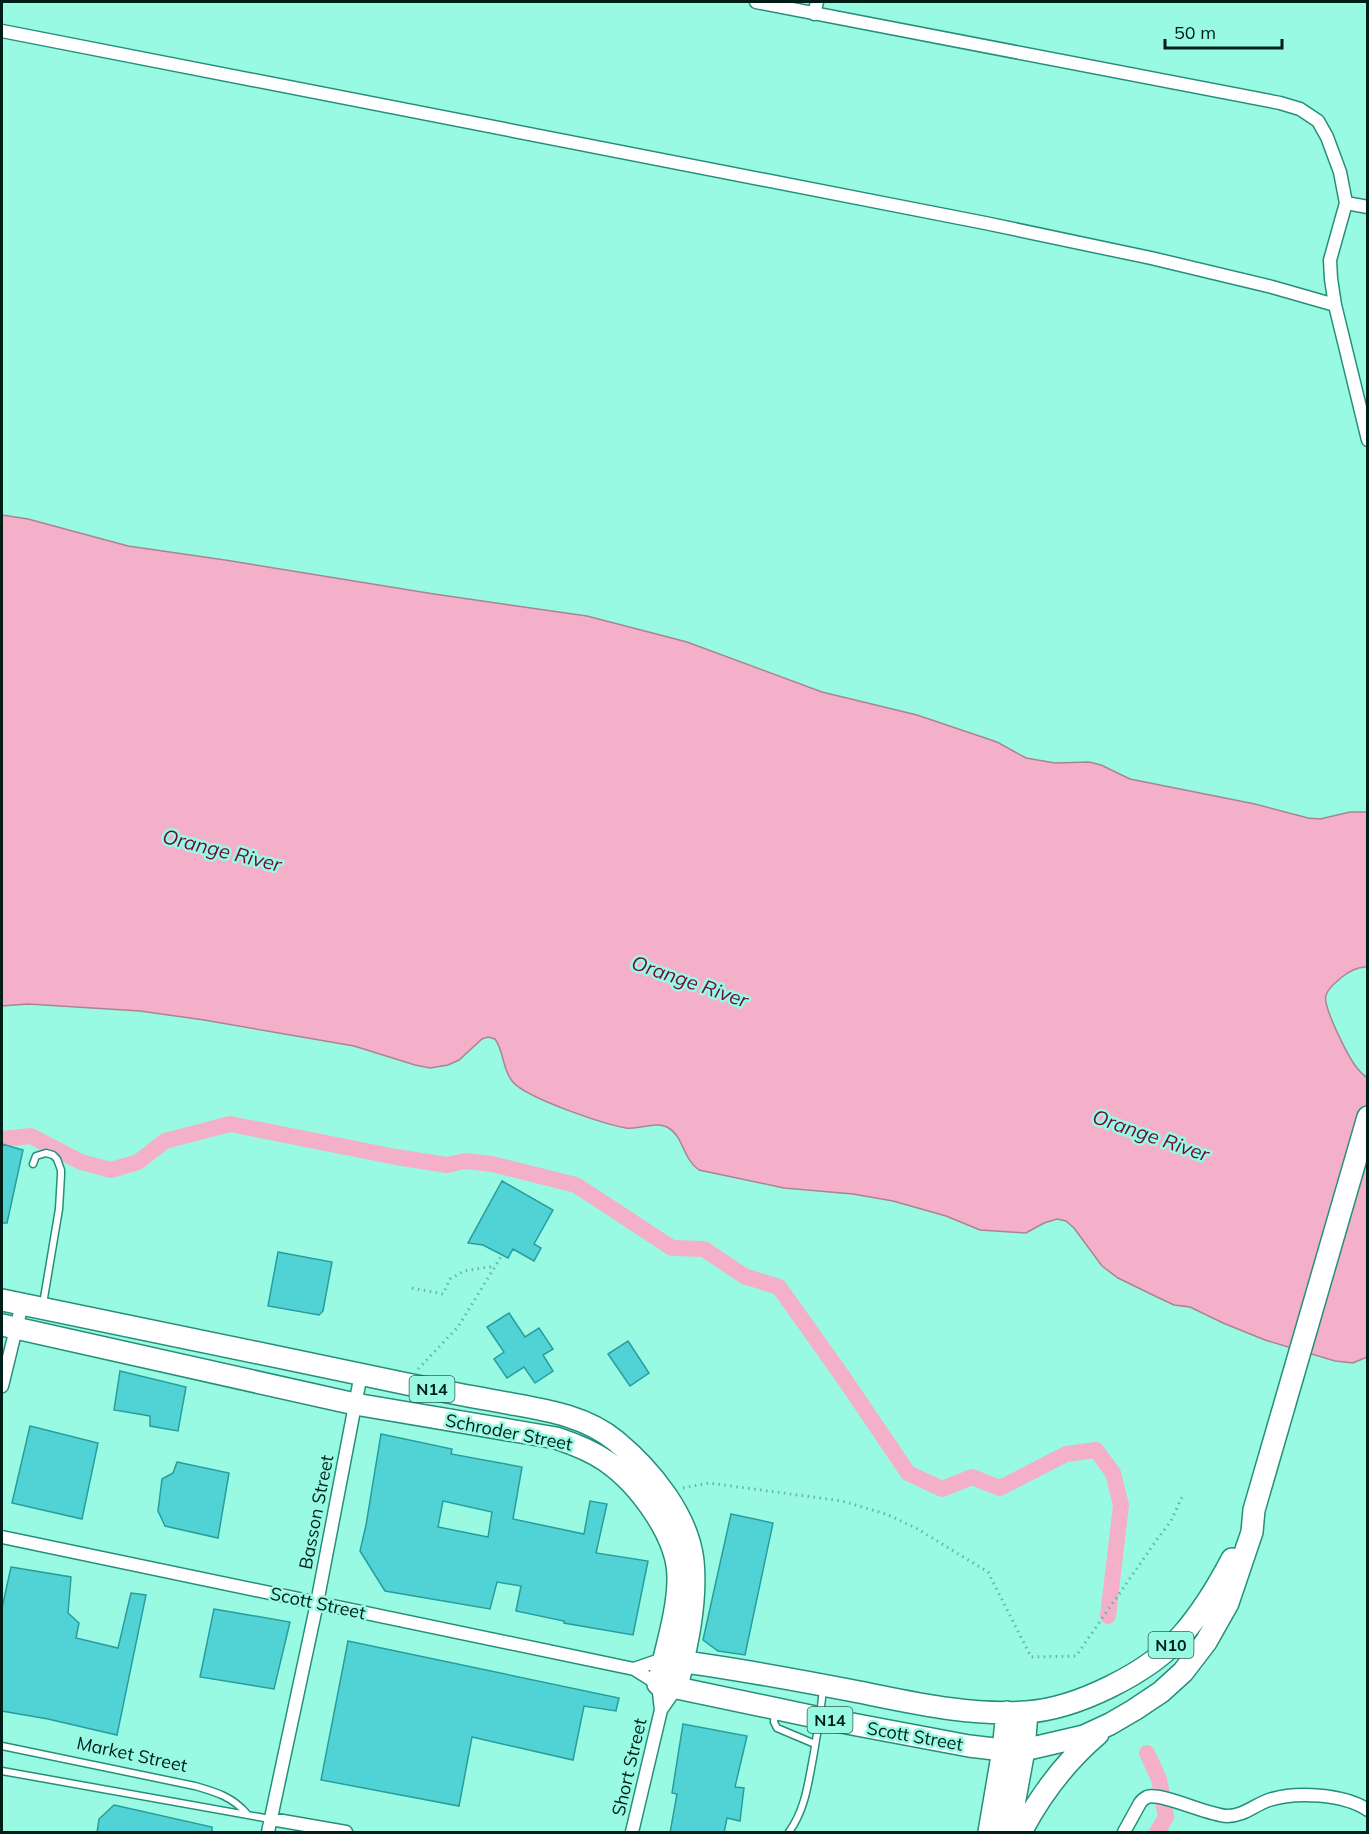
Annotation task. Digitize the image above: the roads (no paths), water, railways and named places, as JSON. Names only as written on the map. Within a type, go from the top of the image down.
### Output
[{"type":"highway","name":"N10","points":[[1014,1750],[1084,1736],[1110,1724],[1161,1692],[1183,1672],[1206,1642],[1228,1603],[1252,1532],[1254,1510],[1368,1117]]},
{"type":"highway","name":"Schroder Street","points":[[2,1300],[562,1414],[591,1425],[614,1439],[638,1461],[668,1497],[687,1536],[693,1559],[693,1586],[667,1685]]},
{"type":"highway","name":"Schroder Street","points":[[9,1327],[355,1404],[556,1438],[583,1447],[623,1474],[640,1493],[655,1514],[674,1551],[678,1567],[673,1661]]},
{"type":"highway","name":"N10","points":[[1017,1712],[1054,1708],[1088,1697],[1117,1684],[1155,1659],[1181,1637],[1221,1581],[1235,1554],[1244,1527],[1254,1510]]},
{"type":"highway","name":"Scott Street","points":[[673,1661],[824,1685],[931,1706],[979,1712],[1017,1712]]},
{"type":"highway","name":"Scott Street","points":[[667,1685],[820,1718],[969,1746],[1014,1750]]},
{"type":"highway","points":[[1010,1833],[1017,1712]]},
{"type":"highway","points":[[1021,1833],[1036,1804],[1051,1783],[1085,1745],[1110,1724]]},
{"type":"highway","points":[[989,1833],[1014,1750]]},
{"type":"street","points":[[756,2],[816,8],[1280,103],[1300,110],[1318,121],[1340,172],[1346,203],[1330,260],[1331,279],[1335,305],[1368,440]]},
{"type":"street","points":[[2,31],[986,223],[1151,258],[1272,287],[1335,305]]},
{"type":"street","points":[[1346,203],[1368,207]]},
{"type":"street","points":[[2,1386],[9,1327],[32,1306]]},
{"type":"street","name":"Basson Street","points":[[268,1833],[317,1603],[361,1374]]},
{"type":"street","name":"Scott Street","points":[[2,1537],[634,1669],[667,1685]]},
{"type":"street","name":"Scott Street","points":[[634,1669],[673,1661]]},
{"type":"street","name":"Schroder Street","points":[[662,1710],[667,1685]]},
{"type":"street","name":"Schroder Street","points":[[662,1710],[667,1685]]},
{"type":"street","name":"Short Street","points":[[632,1833],[662,1710]]},
{"type":"street","points":[[1124,1833],[1140,1803],[1147,1797],[1177,1802],[1218,1815],[1236,1815],[1267,1801],[1294,1795],[1353,1802],[1368,1809]]},
{"type":"street","name":"Market Street","points":[[271,1819],[346,1833]]},
{"type":"lane","points":[[32,1306],[59,1209],[61,1170],[55,1157],[46,1153],[36,1156],[33,1164]]},
{"type":"lane","points":[[789,1833],[805,1801],[824,1685]]},
{"type":"lane","points":[[776,1709],[775,1726],[815,1744]]},
{"type":"lane","name":"Market Street","points":[[2,1746],[195,1786],[231,1799],[248,1815]]},
{"type":"lane","name":"Market Street","points":[[2,1771],[271,1819]]},
{"type":"water","name":"Orange River","points":[[2,515],[28,519],[128,546],[587,616],[687,642],[822,692],[917,715],[997,742],[1026,758],[1055,763],[1089,762],[1101,765],[1130,779],[1255,804],[1308,818],[1320,819],[1350,812],[1367,812],[1367,967],[1347,973],[1332,985],[1326,995],[1326,1001],[1348,1054],[1367,1078],[1367,1357],[1353,1363],[1335,1361],[1265,1340],[1190,1307],[1174,1305],[1118,1278],[1102,1266],[1074,1228],[1066,1221],[1057,1219],[1026,1233],[980,1230],[946,1216],[893,1201],[853,1194],[784,1188],[699,1170],[689,1159],[677,1136],[667,1127],[662,1125],[631,1128],[615,1126],[548,1102],[520,1088],[509,1076],[495,1039],[488,1037],[482,1039],[459,1060],[448,1065],[430,1068],[354,1046],[204,1020],[140,1011],[28,1004],[2,1006]]},
{"type":"waterway","points":[[2,1139],[31,1136],[81,1162],[111,1170],[138,1162],[165,1141],[230,1124],[447,1165],[465,1161],[492,1164],[576,1185],[672,1248],[704,1249],[744,1276],[779,1287],[908,1473],[942,1489],[972,1477],[1000,1488],[1066,1454],[1096,1450],[1113,1473],[1121,1505],[1108,1616]]},
{"type":"waterway","points":[[1147,1753],[1159,1779],[1166,1817],[1157,1832]]}]
